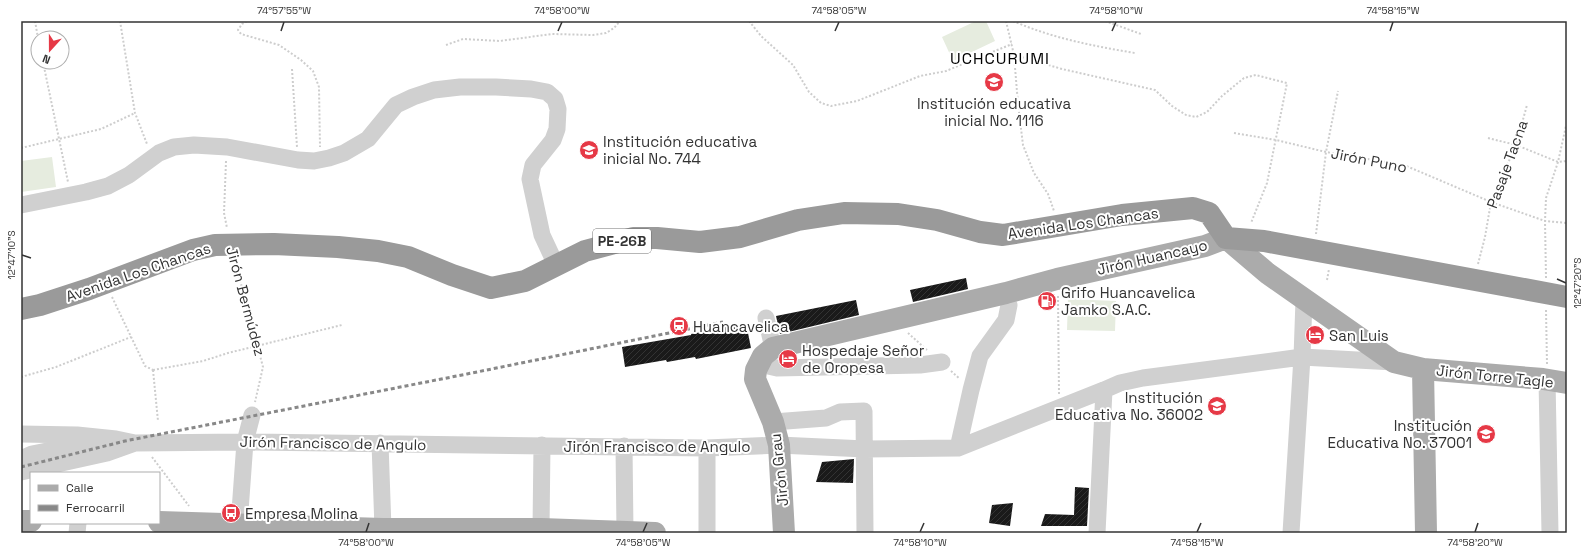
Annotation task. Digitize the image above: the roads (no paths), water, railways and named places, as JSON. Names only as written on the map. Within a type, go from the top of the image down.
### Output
[{"type":"highway","name":"Avenida Los Chancas","points":[[21,309],[106,282],[193,250],[215,245],[230,244],[274,244],[338,247],[378,251],[408,257],[452,275],[491,288],[525,281],[556,264],[586,251],[633,238],[657,238],[700,242],[740,237],[798,220],[844,213],[898,214],[938,220],[980,232],[1003,235],[1122,215],[1193,208],[1209,213],[1236,239]]},
{"type":"highway","points":[[1236,239],[1264,241],[1560,292]]},
{"type":"main road","name":"Jirón Huancayo","points":[[766,356],[1057,279],[1236,239],[1267,274],[1304,300],[1394,362],[1423,368]]},
{"type":"main road","name":"Jirón Grau","points":[[766,356],[756,370],[755,379],[773,422],[779,445],[784,533]]},
{"type":"main road","name":"Jirón Torre Tagle","points":[[1423,368],[1557,381]]},
{"type":"main road","points":[[1423,368],[1426,533]]},
{"type":"main road","points":[[160,522],[383,529],[475,531],[541,529],[655,533]]},
{"type":"street","points":[[21,205],[108,186],[129,175],[158,153],[174,147],[194,145],[227,147],[298,160],[321,160],[344,153],[368,139],[396,106],[413,96],[434,90],[460,87],[531,89],[547,92],[555,99],[558,109],[557,129],[553,140],[533,165],[530,179],[542,235],[556,264]]},
{"type":"street","points":[[958,448],[980,356],[1006,320],[1009,305],[1006,293]]},
{"type":"street","points":[[1291,533],[1304,300]]},
{"type":"street","name":"Jirón Grau","points":[[766,318],[766,356]]},
{"type":"street","points":[[766,356],[777,368],[942,362]]},
{"type":"street","points":[[1302,357],[1394,362]]},
{"type":"street","name":"Jirón Francisco de Angulo","points":[[21,434],[77,434],[116,438],[140,443],[380,443],[707,448],[779,445],[865,449],[958,448],[1120,383],[1143,378],[1302,357]]},
{"type":"street","points":[[1550,533],[1557,381]]},
{"type":"street","points":[[1097,533],[1104,390]]},
{"type":"street","points":[[773,422],[826,418],[840,412],[864,411],[865,533]]},
{"type":"street","points":[[239,525],[245,442],[252,415]]},
{"type":"street","points":[[21,459],[32,454],[68,446],[116,438]]},
{"type":"street","points":[[21,472],[107,453],[140,443]]},
{"type":"street","points":[[380,443],[383,529]]},
{"type":"street","points":[[541,529],[542,445]]},
{"type":"street","points":[[624,446],[625,532]]},
{"type":"street","points":[[707,448],[707,533]]},
{"type":"railway","points":[[21,467],[125,441],[723,322]]},
{"type":"place","name":"Institución educativa inicial No. 1116","points":[[994,82]]},
{"type":"place","name":"Institución educativa inicial No. 744","points":[[589,150]]},
{"type":"place","name":"Grifo Huancavelica Jamko S.A.C.","points":[[1047,301]]},
{"type":"place","name":"Huancavelica","points":[[679,326]]},
{"type":"place","name":"San Luis","points":[[1315,335]]},
{"type":"place","name":"Hospedaje Señor de Oropesa","points":[[788,359]]},
{"type":"place","name":"Institución Educativa No. 36002","points":[[1217,406]]},
{"type":"place","name":"Institución Educativa No. 37001","points":[[1486,434]]},
{"type":"place","name":"Empresa Molina","points":[[231,513]]},
{"type":"district","name":"UCHCURUMI","points":[[1000,58]]}]
